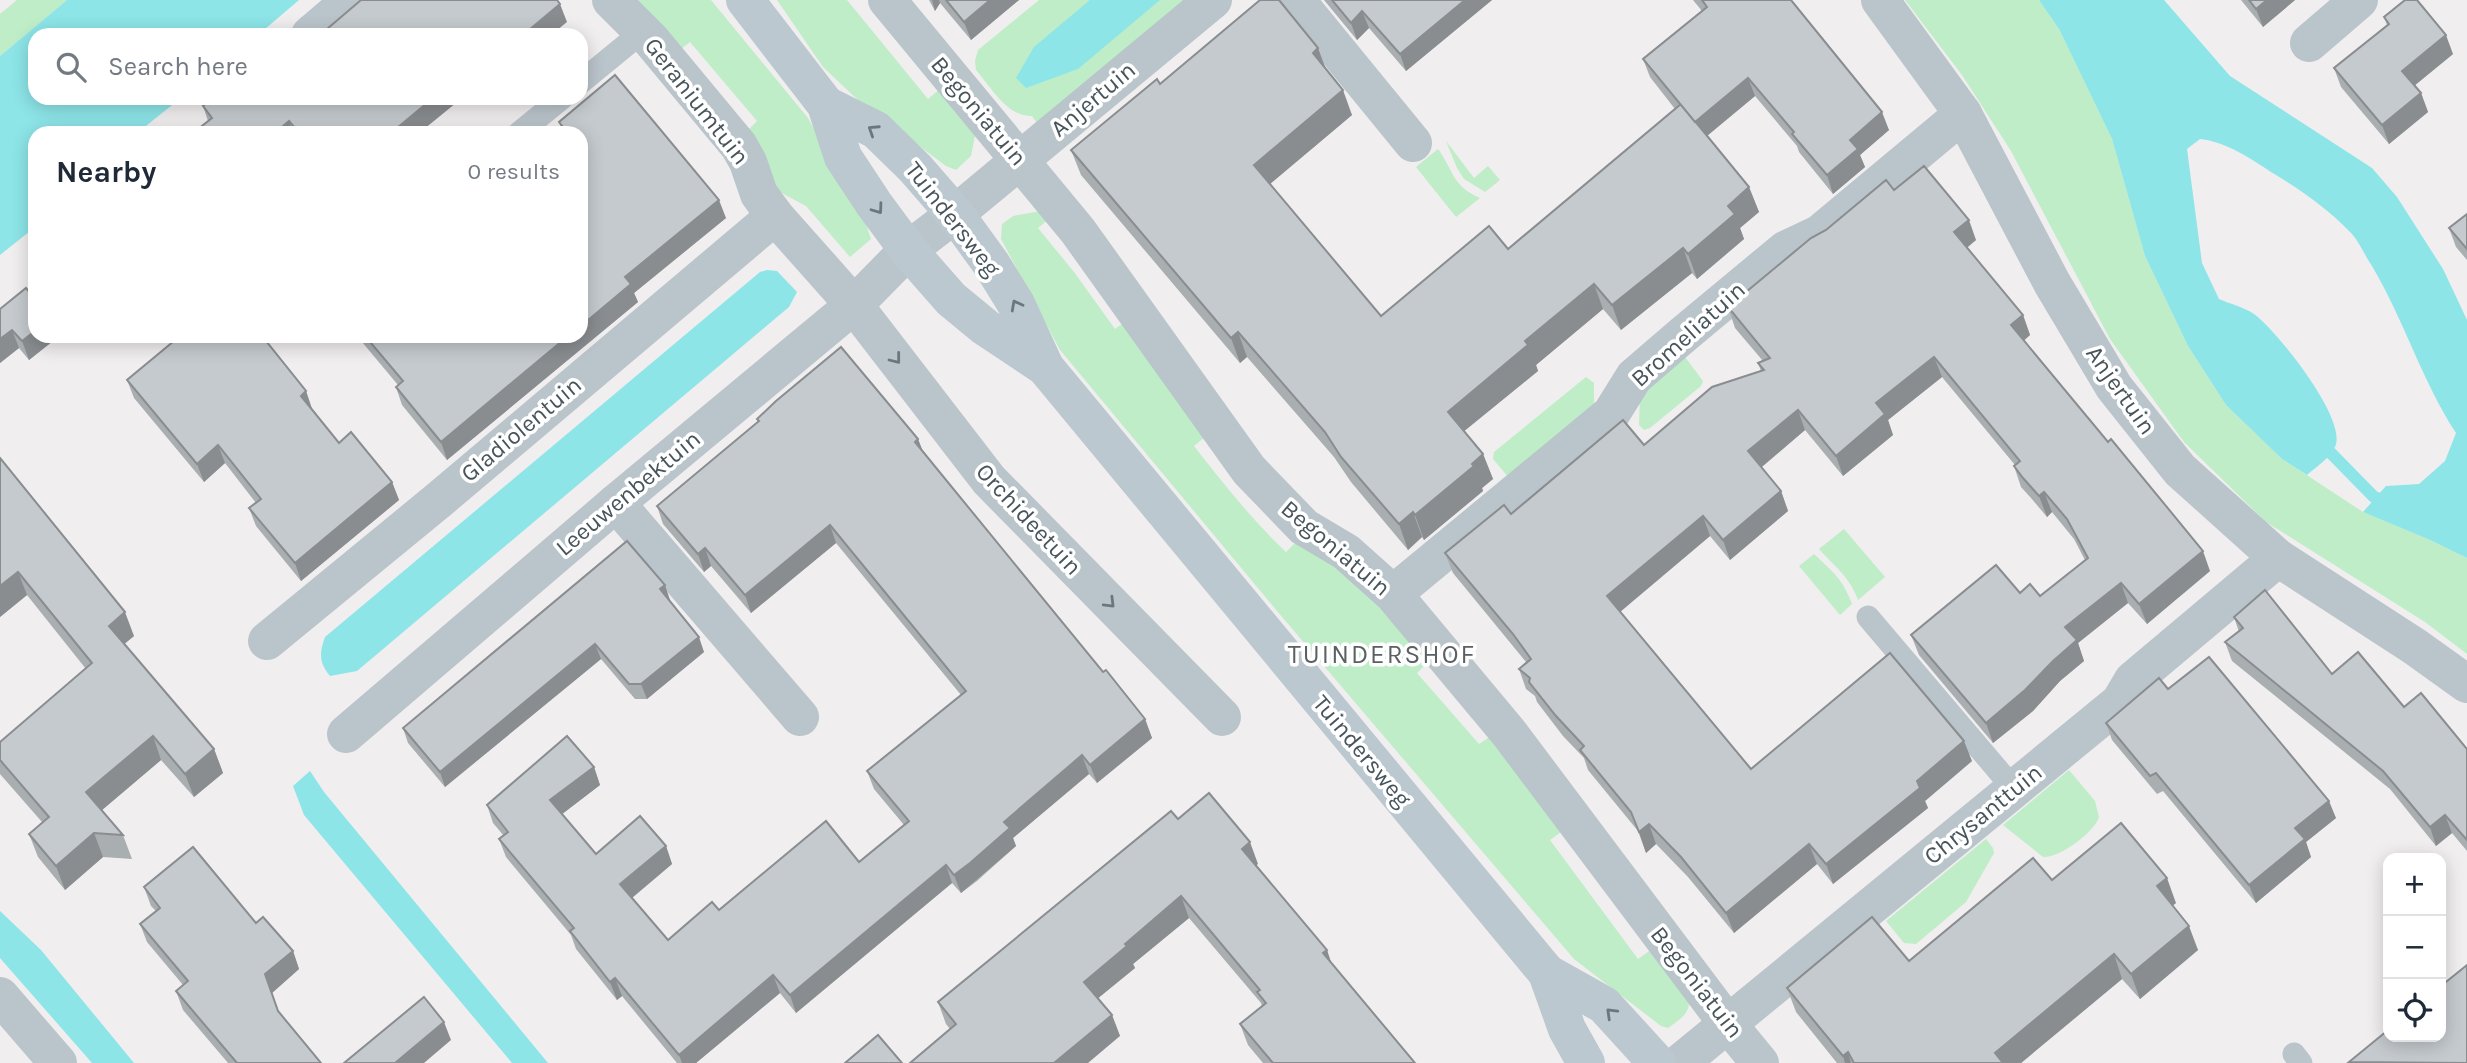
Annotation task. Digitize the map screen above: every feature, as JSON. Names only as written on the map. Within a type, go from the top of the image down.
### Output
[{"type":"main road","name":"Tuindersweg","points":[[745,0],[826,105],[844,157],[908,250],[951,299],[985,327],[1045,367]]},
{"type":"main road","name":"Tuindersweg","points":[[826,105],[876,130],[915,168],[955,214],[1016,304],[1045,367],[1546,973],[1567,1029],[1586,1063]]},
{"type":"main road","name":"Tuindersweg","points":[[1546,973],[1604,1006],[1657,1063]]},
{"type":"street","points":[[318,28],[351,0]]},
{"type":"street","name":"Geraniumtuin","points":[[611,0],[652,40],[738,146],[748,162],[759,194],[775,216],[854,305]]},
{"type":"street","name":"Begoniatuin","points":[[887,0],[1079,230],[1249,470],[1304,527],[1346,552],[1393,594],[1509,733],[1760,1063]]},
{"type":"street","name":"Anjertuin","points":[[908,250],[1213,0]]},
{"type":"street","points":[[1296,0],[1413,143]]},
{"type":"street","name":"Anjertuin","points":[[1880,0],[1962,114],[2052,283],[2114,387],[2180,470],[2278,558],[2414,646],[2467,684]]},
{"type":"street","points":[[2309,43],[2359,0]]},
{"type":"street","name":"Bromeliatuin","points":[[1393,594],[1611,414],[1634,377],[1684,334],[1785,250],[1819,234],[1962,114]]},
{"type":"street","name":"Gladiolentuin","points":[[267,641],[775,216]]},
{"type":"street","name":"Leeuwenbektuin","points":[[346,734],[616,503],[854,305],[908,250]]},
{"type":"street","name":"Orchideetuin","points":[[854,305],[989,480],[1222,717]]},
{"type":"street","points":[[616,503],[800,717]]},
{"type":"street","name":"Chrysanttuin","points":[[1680,1063],[2120,702],[2133,680],[2278,558]]},
{"type":"street","points":[[0,996],[58,1063]]},
{"type":"lane","points":[[588,76],[642,32]]},
{"type":"lane","points":[[528,126],[553,105]]},
{"type":"lane","points":[[1868,617],[2014,789]]},
{"type":"green space","points":[[17,0],[67,0],[34,28],[28,28],[28,33],[0,56],[0,14]]},
{"type":"green space","points":[[631,0],[711,0],[808,118],[866,224],[871,239],[850,257],[806,206],[774,189],[747,131],[757,121],[690,42],[680,50]]},
{"type":"green space","points":[[777,0],[847,0],[928,99],[941,88],[976,131],[971,156],[956,170],[946,166],[859,101],[823,67]]},
{"type":"green space","points":[[1039,0],[1190,0],[1037,123],[1032,116],[1015,112],[1000,100],[976,70],[975,61],[978,50]]},
{"type":"green space","points":[[1905,0],[2039,0],[2059,29],[2112,139],[2145,256],[2188,346],[2226,405],[2282,459],[2363,512],[2467,558],[2467,654],[2425,622],[2266,522],[2184,442],[2110,339],[2011,151],[1962,75]]},
{"type":"green space","points":[[1446,141],[1474,178],[1488,166],[1500,180],[1485,192],[1464,179]]},
{"type":"green space","points":[[1438,149],[1459,183],[1480,198],[1456,217],[1416,167]]},
{"type":"green space","points":[[1040,211],[1049,219],[1038,228],[1115,329],[1127,320],[1206,436],[1194,446],[1238,501],[1286,552],[1297,541],[1355,578],[1428,662],[1417,673],[1479,744],[1491,736],[1565,829],[1550,840],[1638,959],[1652,949],[1689,997],[1688,1008],[1677,1022],[1668,1028],[1661,1026],[1574,959],[1277,611],[1060,350],[1001,239],[1002,224],[1013,216]]},
{"type":"green space","points":[[1685,357],[1703,381],[1701,386],[1644,430],[1639,425],[1640,394]]},
{"type":"green space","points":[[1586,377],[1594,383],[1594,409],[1509,478],[1493,459],[1494,452]]},
{"type":"green space","points":[[1844,529],[1885,577],[1858,600],[1846,578],[1819,549]]},
{"type":"green space","points":[[1814,554],[1837,576],[1849,595],[1852,604],[1840,615],[1799,566]]},
{"type":"green space","points":[[2069,770],[2095,801],[2099,817],[2090,830],[2075,843],[2058,853],[2043,857],[2003,825]]},
{"type":"green space","points":[[1986,839],[1994,853],[1966,902],[1916,944],[1904,943],[1886,921]]},
{"type":"water","points":[[67,0],[299,0],[266,28],[34,28]]},
{"type":"water","points":[[1090,0],[1160,0],[1078,69],[1026,88],[1016,78],[1034,47]]},
{"type":"water","points":[[2039,0],[2164,0],[2230,76],[2372,168],[2397,197],[2443,269],[2467,320],[2467,558],[2363,512],[2386,486],[2419,484],[2445,461],[2456,433],[2433,393],[2394,308],[2355,238],[2316,202],[2239,152],[2200,139],[2187,149],[2202,263],[2219,299],[2254,314],[2278,337],[2307,374],[2330,414],[2336,431],[2336,444],[2328,457],[2307,475],[2282,459],[2226,405],[2188,346],[2145,256],[2112,139],[2059,29]]},
{"type":"water","points":[[28,33],[28,105],[172,105],[146,126],[28,126],[28,233],[0,255],[0,56]]},
{"type":"water","points":[[777,271],[797,292],[789,307],[357,671],[330,676],[321,658],[325,637],[760,272]]},
{"type":"water","points":[[310,771],[324,792],[548,1063],[512,1063],[304,815],[293,786]]},
{"type":"water","points":[[0,911],[41,950],[134,1063],[92,1063],[0,958]]},
{"type":"building","points":[[361,0],[557,0],[560,4],[531,28],[328,28]]},
{"type":"building","points":[[946,0],[990,0],[964,22]]},
{"type":"building","points":[[1260,0],[1279,0],[1318,48],[1313,53],[1343,90],[1254,165],[1381,316],[1489,226],[1508,249],[1681,104],[1749,187],[1728,206],[1735,214],[1688,254],[1683,248],[1612,305],[1594,284],[1525,341],[1528,345],[1448,412],[1483,454],[1472,464],[1474,466],[1415,515],[1413,512],[1399,524],[1341,457],[1325,432],[1238,332],[1231,338],[1071,150],[1157,79],[1160,84]]},
{"type":"building","points":[[1332,0],[1465,0],[1400,54],[1362,11],[1351,23]]},
{"type":"building","points":[[1702,0],[1791,0],[1882,112],[1850,140],[1858,149],[1827,175],[1748,78],[1695,122],[1643,59],[1707,7]]},
{"type":"building","points":[[2249,0],[2267,0],[2256,9]]},
{"type":"building","points":[[2405,0],[2417,0],[2446,35],[2402,71],[2421,93],[2382,125],[2334,68],[2389,24],[2384,17]]},
{"type":"building","points":[[615,75],[719,200],[625,277],[631,284],[588,320],[588,126],[562,126],[559,122],[579,105],[588,105],[588,98]]},
{"type":"building","points":[[425,105],[399,126],[293,126],[289,121],[283,126],[202,126],[212,118],[203,106]]},
{"type":"building","points":[[1924,166],[1969,220],[1954,232],[2023,315],[2011,325],[2108,442],[2111,439],[2203,551],[2139,604],[2121,583],[2065,627],[2077,640],[1986,723],[1911,635],[1996,565],[2020,593],[2030,584],[2040,596],[2088,558],[2067,519],[2044,492],[2039,496],[2023,478],[2014,466],[2020,461],[1934,357],[1876,403],[1885,414],[1836,456],[1798,410],[1748,451],[1781,491],[1723,540],[1703,516],[1607,596],[1751,769],[1890,653],[1964,741],[1917,781],[1920,788],[1826,864],[1809,844],[1726,913],[1681,857],[1649,824],[1639,832],[1631,812],[1580,750],[1584,746],[1529,682],[1530,678],[1519,669],[1531,659],[1445,553],[1504,505],[1511,514],[1623,420],[1644,445],[1712,387],[1764,370],[1758,363],[1770,358],[1728,307],[1886,180],[1894,190]]},
{"type":"building","points":[[2467,214],[2467,249],[2449,228]]},
{"type":"building","points":[[26,288],[28,336],[22,341],[12,330],[0,339],[0,309]]},
{"type":"building","points":[[172,343],[268,343],[306,391],[301,396],[339,443],[351,432],[392,482],[295,563],[249,508],[261,499],[218,445],[197,464],[127,380]]},
{"type":"building","points":[[371,343],[560,343],[441,442],[396,387],[403,381]]},
{"type":"building","points":[[841,347],[918,439],[915,442],[1103,672],[1106,670],[1145,719],[1090,765],[1082,755],[1004,822],[1010,828],[970,863],[954,875],[946,865],[790,995],[773,975],[679,1055],[615,978],[610,982],[570,931],[574,928],[499,839],[508,832],[487,805],[567,736],[594,767],[550,800],[596,854],[640,816],[666,846],[620,884],[668,940],[712,902],[719,910],[826,821],[859,862],[909,821],[867,771],[966,691],[830,525],[745,595],[705,548],[698,554],[657,506],[759,421],[757,419],[776,401]]},
{"type":"building","points":[[0,458],[125,612],[109,626],[214,749],[185,774],[153,736],[86,792],[123,835],[94,833],[56,866],[29,834],[49,817],[0,760],[0,742],[92,663],[18,572],[0,586]]},
{"type":"building","points":[[627,541],[665,585],[660,589],[699,637],[641,684],[629,684],[595,644],[440,772],[403,728]]},
{"type":"building","points":[[2265,590],[2332,674],[2358,652],[2404,707],[2421,693],[2467,749],[2467,840],[2445,815],[2430,827],[2383,771],[2225,642],[2243,628],[2234,617]]},
{"type":"building","points":[[2209,657],[2329,801],[2295,828],[2305,839],[2249,885],[2156,773],[2150,776],[2106,723],[2159,678],[2168,689]]},
{"type":"building","points":[[1209,793],[1250,842],[1242,849],[1327,950],[1323,953],[1415,1063],[1273,1063],[1240,1024],[1266,1003],[1257,992],[1260,990],[1181,896],[1084,982],[1112,1015],[1054,1063],[910,1063],[956,1024],[938,1002],[1171,811],[1178,819]]},
{"type":"building","points":[[2121,823],[2167,878],[2157,886],[2189,926],[2131,974],[2114,954],[1995,1053],[2003,1063],[1854,1063],[1848,1052],[1843,1056],[1787,988],[1872,917],[1909,961],[2033,858],[2052,880]]},
{"type":"building","points":[[193,847],[256,923],[263,917],[293,951],[265,974],[278,1011],[321,1063],[237,1063],[176,991],[188,981],[140,924],[160,908],[144,887]]},
{"type":"building","points":[[2467,965],[2467,1063],[2349,1062],[2383,1034],[2383,1042],[2446,1042],[2446,982]]},
{"type":"building","points":[[424,997],[444,1022],[395,1063],[344,1063]]},
{"type":"building","points":[[878,1035],[902,1063],[845,1063]]},
{"type":"waterway","points":[[2321,443],[2374,497],[2388,502]]},
{"type":"district","name":"TUINDERSHOF","points":[[1382,654]]}]
